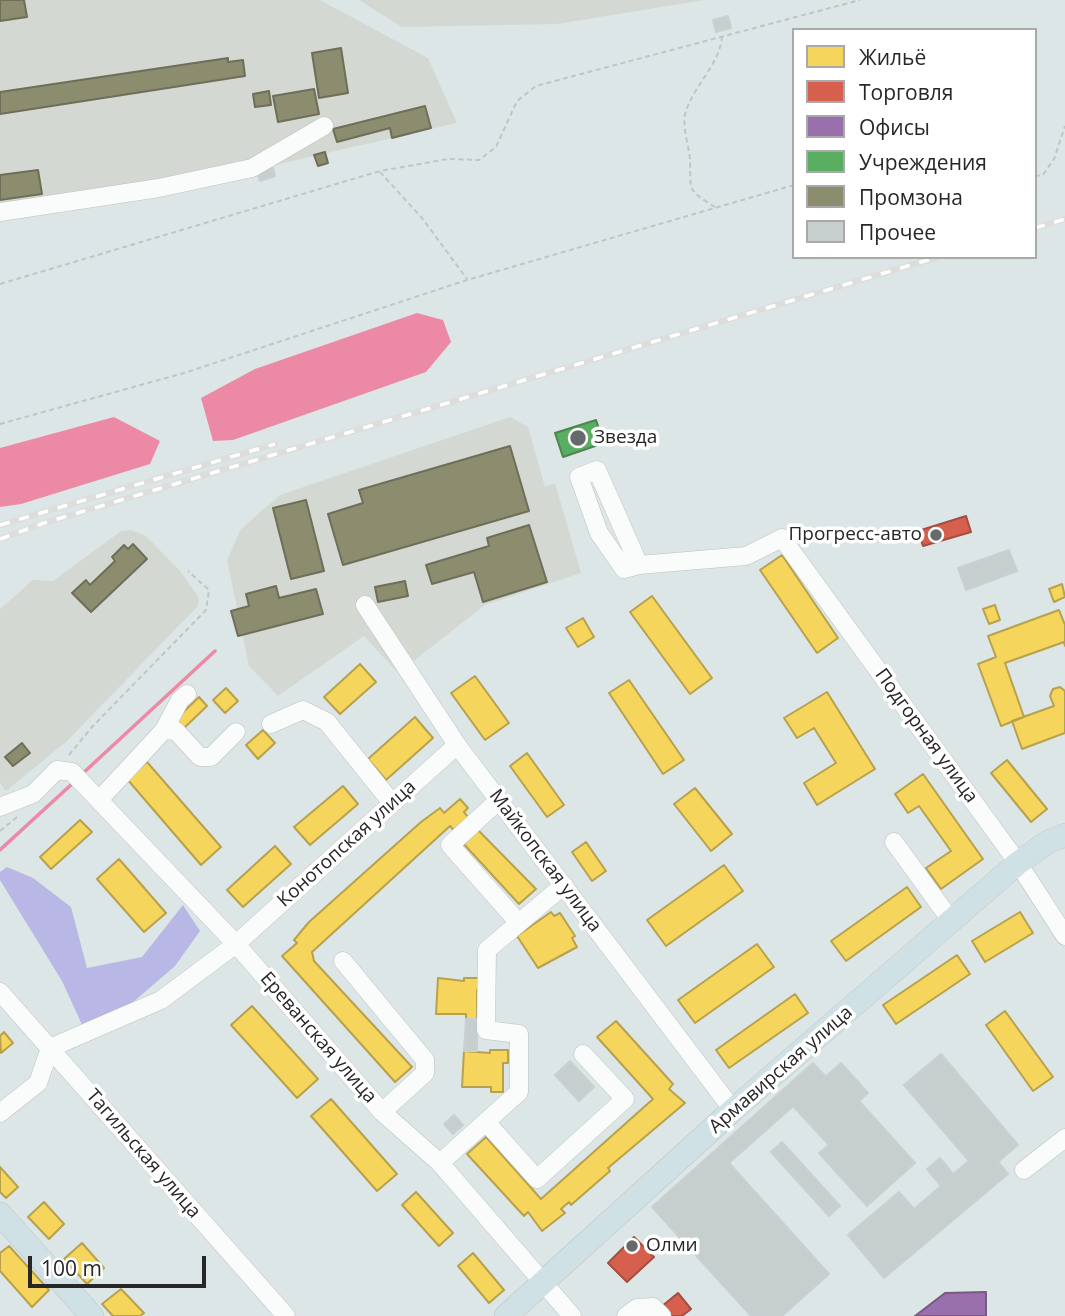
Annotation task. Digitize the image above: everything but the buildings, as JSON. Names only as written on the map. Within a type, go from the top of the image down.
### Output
[{"type":"main road","name":"Армавирская улица","points":[[506,1316],[733,1110],[1018,863],[1048,842],[1065,835]]},
{"type":"main road","points":[[0,1214],[92,1316]]},
{"type":"street","points":[[0,212],[159,188],[252,168],[324,126]]},
{"type":"street","points":[[597,470],[639,565],[624,569],[599,533],[579,477],[597,470]]},
{"type":"street","name":"Подгорная улица","points":[[639,565],[746,555],[782,538],[1018,863],[1065,936]]},
{"type":"street","name":"Майкопская улица","points":[[365,605],[457,745],[733,1110]]},
{"type":"street","points":[[99,800],[164,730],[180,700],[187,694]]},
{"type":"street","points":[[271,724],[303,710],[327,722],[392,803]]},
{"type":"street","points":[[164,730],[176,731],[200,757],[211,757],[236,733]]},
{"type":"street","name":"Конотопская улица","points":[[50,1048],[161,1000],[236,944],[457,745]]},
{"type":"street","points":[[0,807],[33,794],[57,770]]},
{"type":"street","name":"Ереванская улица","points":[[57,770],[72,772],[236,944],[382,1112],[440,1163],[572,1316]]},
{"type":"street","points":[[499,800],[450,845],[519,922]]},
{"type":"street","points":[[894,842],[952,922]]},
{"type":"street","points":[[440,1163],[519,1092],[519,1034],[486,1030],[487,950],[564,885]]},
{"type":"street","points":[[343,961],[425,1060],[425,1073],[382,1112]]},
{"type":"street","name":"Тагильская улица","points":[[0,992],[286,1316]]},
{"type":"street","points":[[0,1112],[37,1083],[50,1048]]},
{"type":"street","points":[[485,1122],[537,1178],[625,1099],[583,1054]]},
{"type":"street","points":[[1024,1170],[1065,1139]]},
{"type":"street","points":[[626,1316],[637,1308],[653,1307],[662,1316]]},
{"type":"path","points":[[0,284],[380,171],[448,159],[479,160],[496,147],[517,101],[536,86],[860,0]]},
{"type":"path","points":[[716,208],[693,193],[688,186],[690,160],[684,113],[720,53],[722,36]]},
{"type":"path","points":[[1037,176],[1043,175],[1054,159],[1065,127]]},
{"type":"path","points":[[380,171],[422,218],[467,279]]},
{"type":"path","points":[[0,425],[184,373],[467,279],[792,186]]},
{"type":"path","points":[[57,770],[92,727],[206,610],[209,590],[188,571]]},
{"type":"shaded area","points":[[0,0],[320,0],[428,58],[457,123],[106,204],[0,220]]},
{"type":"shaded area","points":[[359,0],[704,0],[557,24],[402,27]]},
{"type":"shaded area","points":[[417,313],[443,320],[451,342],[426,372],[233,440],[213,441],[201,398],[255,369]]},
{"type":"shaded area","points":[[114,417],[160,441],[150,464],[21,504],[0,507],[0,448]]},
{"type":"shaded area","points":[[510,417],[528,427],[545,487],[555,483],[581,573],[485,605],[398,673],[364,636],[278,696],[249,666],[227,560],[241,529],[280,495]]},
{"type":"shaded area","points":[[131,530],[146,536],[180,571],[199,598],[198,606],[67,741],[6,791],[0,783],[0,609],[33,580],[53,581],[121,531]]},
{"type":"shaded area","points":[[7,867],[33,878],[71,907],[87,968],[142,957],[183,905],[200,931],[175,966],[89,1040],[62,981],[0,880],[0,872]]},
{"type":"waterway","points":[[81,775],[215,651]]},
{"type":"waterway","points":[[0,850],[73,783]]},
{"type":"railway","points":[[1037,227],[1065,219]]},
{"type":"railway","points":[[0,539],[44,523],[931,259]]},
{"type":"railway","points":[[0,525],[275,444]]},
{"type":"place","name":"Звезда","points":[[578,438]]},
{"type":"place","name":"Прогресс-авто","points":[[936,535]]},
{"type":"place","name":"Олми","points":[[632,1246]]}]
